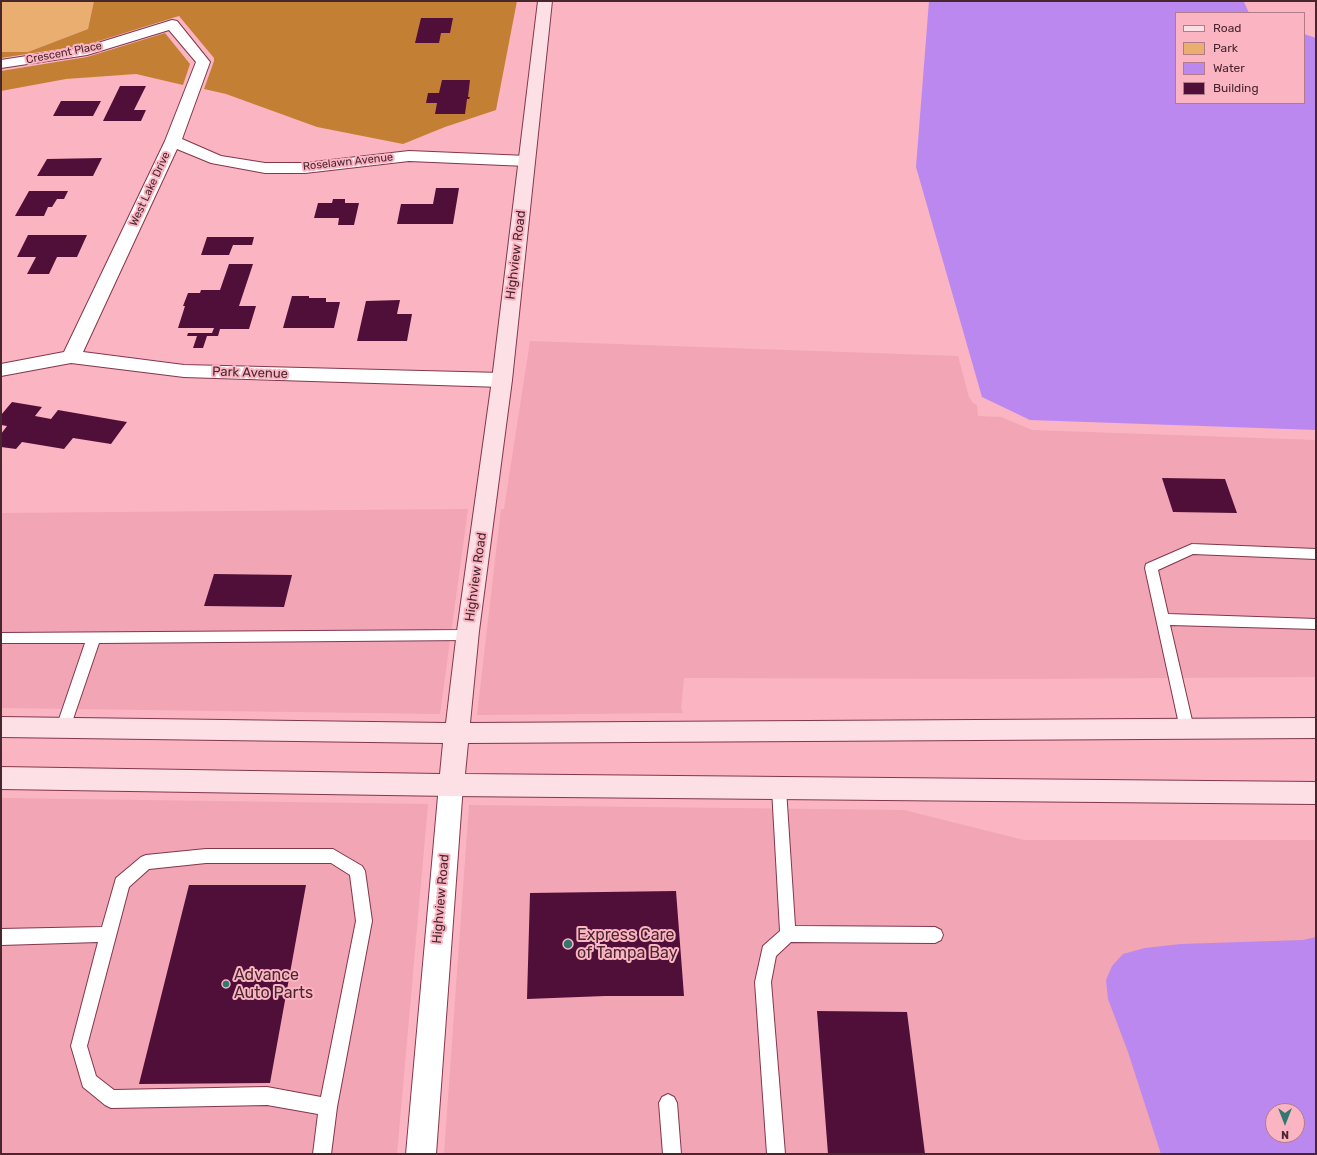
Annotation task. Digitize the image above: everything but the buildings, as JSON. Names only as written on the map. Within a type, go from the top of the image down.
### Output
[{"type":"main road","name":"Highview Road","points":[[451,786],[468,635],[502,380],[545,1]]},
{"type":"main road","points":[[1,727],[456,733],[1316,728]]},
{"type":"main road","points":[[1,778],[451,786],[1217,793],[1316,792]]},
{"type":"street","name":"Crescent Place","points":[[1,64],[87,51],[172,24]]},
{"type":"street","name":"West Lake Drive","points":[[71,358],[173,141],[203,62],[172,24]]},
{"type":"street","name":"Roselawn Avenue","points":[[173,141],[217,160],[264,168],[305,168],[409,156],[527,161]]},
{"type":"street","name":"Park Avenue","points":[[1,370],[71,358],[184,371],[502,380]]},
{"type":"street","name":"Highview Road","points":[[421,1154],[451,786]]},
{"type":"lane","points":[[1187,729],[1150,568],[1192,549],[1316,554]]},
{"type":"lane","points":[[1162,619],[1316,624]]},
{"type":"lane","points":[[1,638],[468,635]]},
{"type":"lane","points":[[63,728],[94,637]]},
{"type":"lane","points":[[779,789],[788,934]]},
{"type":"lane","points":[[322,1154],[328,1107],[364,921],[357,871],[333,856],[206,856],[146,862],[122,883],[108,934],[79,1046],[89,1081],[111,1099],[267,1096],[328,1107]]},
{"type":"lane","points":[[1,937],[108,934]]},
{"type":"lane","points":[[776,1154],[763,982],[769,952],[788,934],[935,936]]},
{"type":"lane","points":[[668,1103],[672,1154]]},
{"type":"shaded area","points":[[94,1],[517,1],[496,110],[445,127],[403,144],[317,127],[226,94],[204,89],[214,58],[179,16],[86,45],[1,58],[1,52],[28,52],[88,29]]},
{"type":"shaded area","points":[[165,33],[190,64],[183,85],[136,74],[66,79],[1,91],[1,71],[87,57]]},
{"type":"shaded area","points":[[530,341],[958,356],[969,397],[973,403],[977,405],[978,416],[1001,417],[1032,430],[1316,440],[1316,677],[1021,679],[684,678],[681,708],[683,713],[477,715],[501,509],[504,509]]},
{"type":"shaded area","points":[[468,509],[440,714],[1,708],[1,513]]},
{"type":"shaded area","points":[[1,798],[428,804],[397,1154],[1,1154]]},
{"type":"shaded area","points":[[469,805],[904,810],[1024,840],[1316,840],[1316,1154],[444,1154]]},
{"type":"green space","points":[[1,1],[94,1],[88,29],[28,52],[1,52]]},
{"type":"water","points":[[929,1],[1245,1],[1244,2],[1249,12],[1175,12],[1175,104],[1305,104],[1305,34],[1316,38],[1316,430],[1030,420],[982,397],[916,167]]},
{"type":"water","points":[[1316,937],[1316,1154],[1161,1154],[1128,1052],[1108,999],[1106,980],[1112,966],[1123,954],[1145,948],[1181,944],[1303,940]]},
{"type":"place","name":"Express Care of Tampa Bay","points":[[568,944]]},
{"type":"place","name":"Advance Auto Parts","points":[[226,984]]}]
